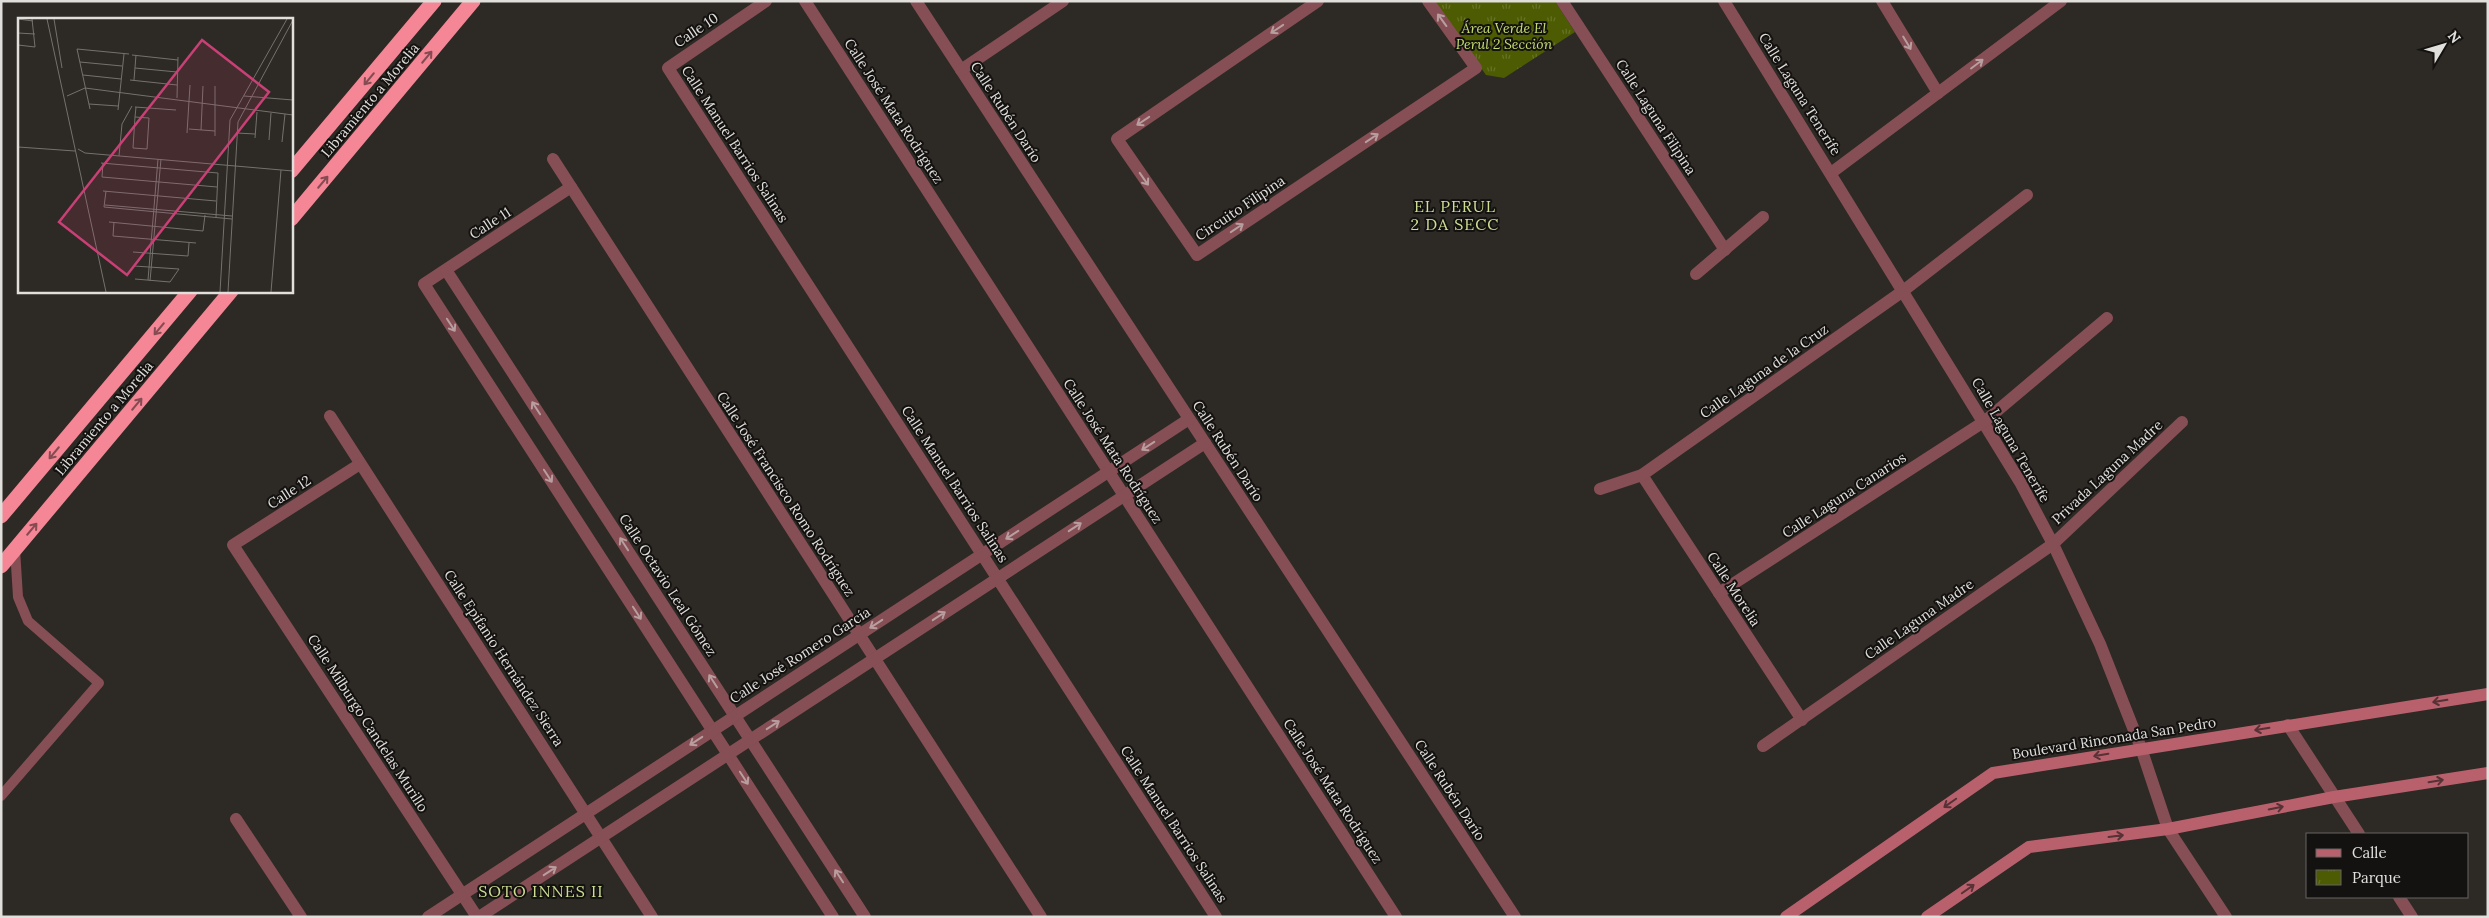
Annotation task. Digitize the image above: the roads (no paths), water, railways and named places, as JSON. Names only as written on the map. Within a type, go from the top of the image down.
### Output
[{"type":"highway","name":"Libramiento a Morelia","points":[[292,170],[434,1]]},
{"type":"highway","name":"Libramiento a Morelia","points":[[292,218],[473,1]]},
{"type":"highway","name":"Libramiento a Morelia","points":[[1,516],[189,292]]},
{"type":"highway","name":"Libramiento a Morelia","points":[[1,566],[230,292]]},
{"type":"street","name":"Calle 10","points":[[668,68],[766,1]]},
{"type":"street","name":"Calle José Mata Rodríguez","points":[[805,1],[1396,917]]},
{"type":"street","name":"Calle Rubén Darío","points":[[916,1],[1515,917]]},
{"type":"street","points":[[961,70],[1063,1]]},
{"type":"street","name":"Circuito Filipina","points":[[1318,1],[1117,139],[1197,255],[1476,68],[1428,1]]},
{"type":"street","name":"Calle Laguna Filipina","points":[[1562,1],[1725,250]]},
{"type":"street","name":"Calle Laguna Tenerife","points":[[1724,1],[1985,422],[2053,544],[2100,644],[2141,748],[2168,829],[2226,917]]},
{"type":"street","points":[[1882,1],[1938,93]]},
{"type":"street","points":[[1831,173],[2055,3]]},
{"type":"street","name":"Calle Manuel Barrios Salinas","points":[[668,68],[1216,917]]},
{"type":"street","name":"Calle José Francisco Romo Rodríguez","points":[[553,159],[1041,917]]},
{"type":"street","name":"Calle 11","points":[[571,188],[424,284],[712,730]]},
{"type":"street","name":"Calle Laguna de la Cruz","points":[[1600,489],[1642,475],[1903,291],[2027,196]]},
{"type":"street","points":[[1696,274],[1763,217]]},
{"type":"street","name":"Calle Octavio Leal Gómez","points":[[446,270],[866,917]]},
{"type":"street","name":"Calle Laguna Canarios","points":[[1719,593],[1985,422],[2107,318]]},
{"type":"street","name":"Calle Epifanio Hernández Sierra","points":[[330,416],[652,917]]},
{"type":"street","name":"Calle José Romero García","points":[[428,917],[1189,419]]},
{"type":"street","name":"Privada Laguna Madre","points":[[2053,544],[2182,422]]},
{"type":"street","points":[[478,917],[1205,443]]},
{"type":"street","name":"Calle 12","points":[[233,545],[360,464]]},
{"type":"street","name":"Calle Morelia","points":[[1642,475],[1802,720]]},
{"type":"street","name":"Calle Laguna Madre","points":[[1802,720],[2053,544]]},
{"type":"street","name":"Calle Milburgo Candelas Murillo","points":[[233,545],[478,917]]},
{"type":"street","name":"Boulevard Rinconada San Pedro","points":[[1786,917],[1993,773],[2488,694]]},
{"type":"street","points":[[1763,746],[1802,720]]},
{"type":"street","points":[[2288,725],[2358,833]]},
{"type":"street","points":[[712,730],[833,917]]},
{"type":"street","points":[[1932,915],[2029,847],[2168,829],[2334,797],[2488,773]]},
{"type":"street","points":[[236,819],[301,917]]},
{"type":"street","points":[[2400,898],[2412,917]]},
{"type":"lane","points":[[1,796],[99,683],[28,621],[18,597],[16,549]]},
{"type":"district","name":"EL PERUL 2 DA SECC","points":[[1455,215]]},
{"type":"district","name":"SOTO INNES II","points":[[541,891]]},
{"type":"park label","name":"Área Verde El Perul 2 Sección","points":[[1504,36]]}]
